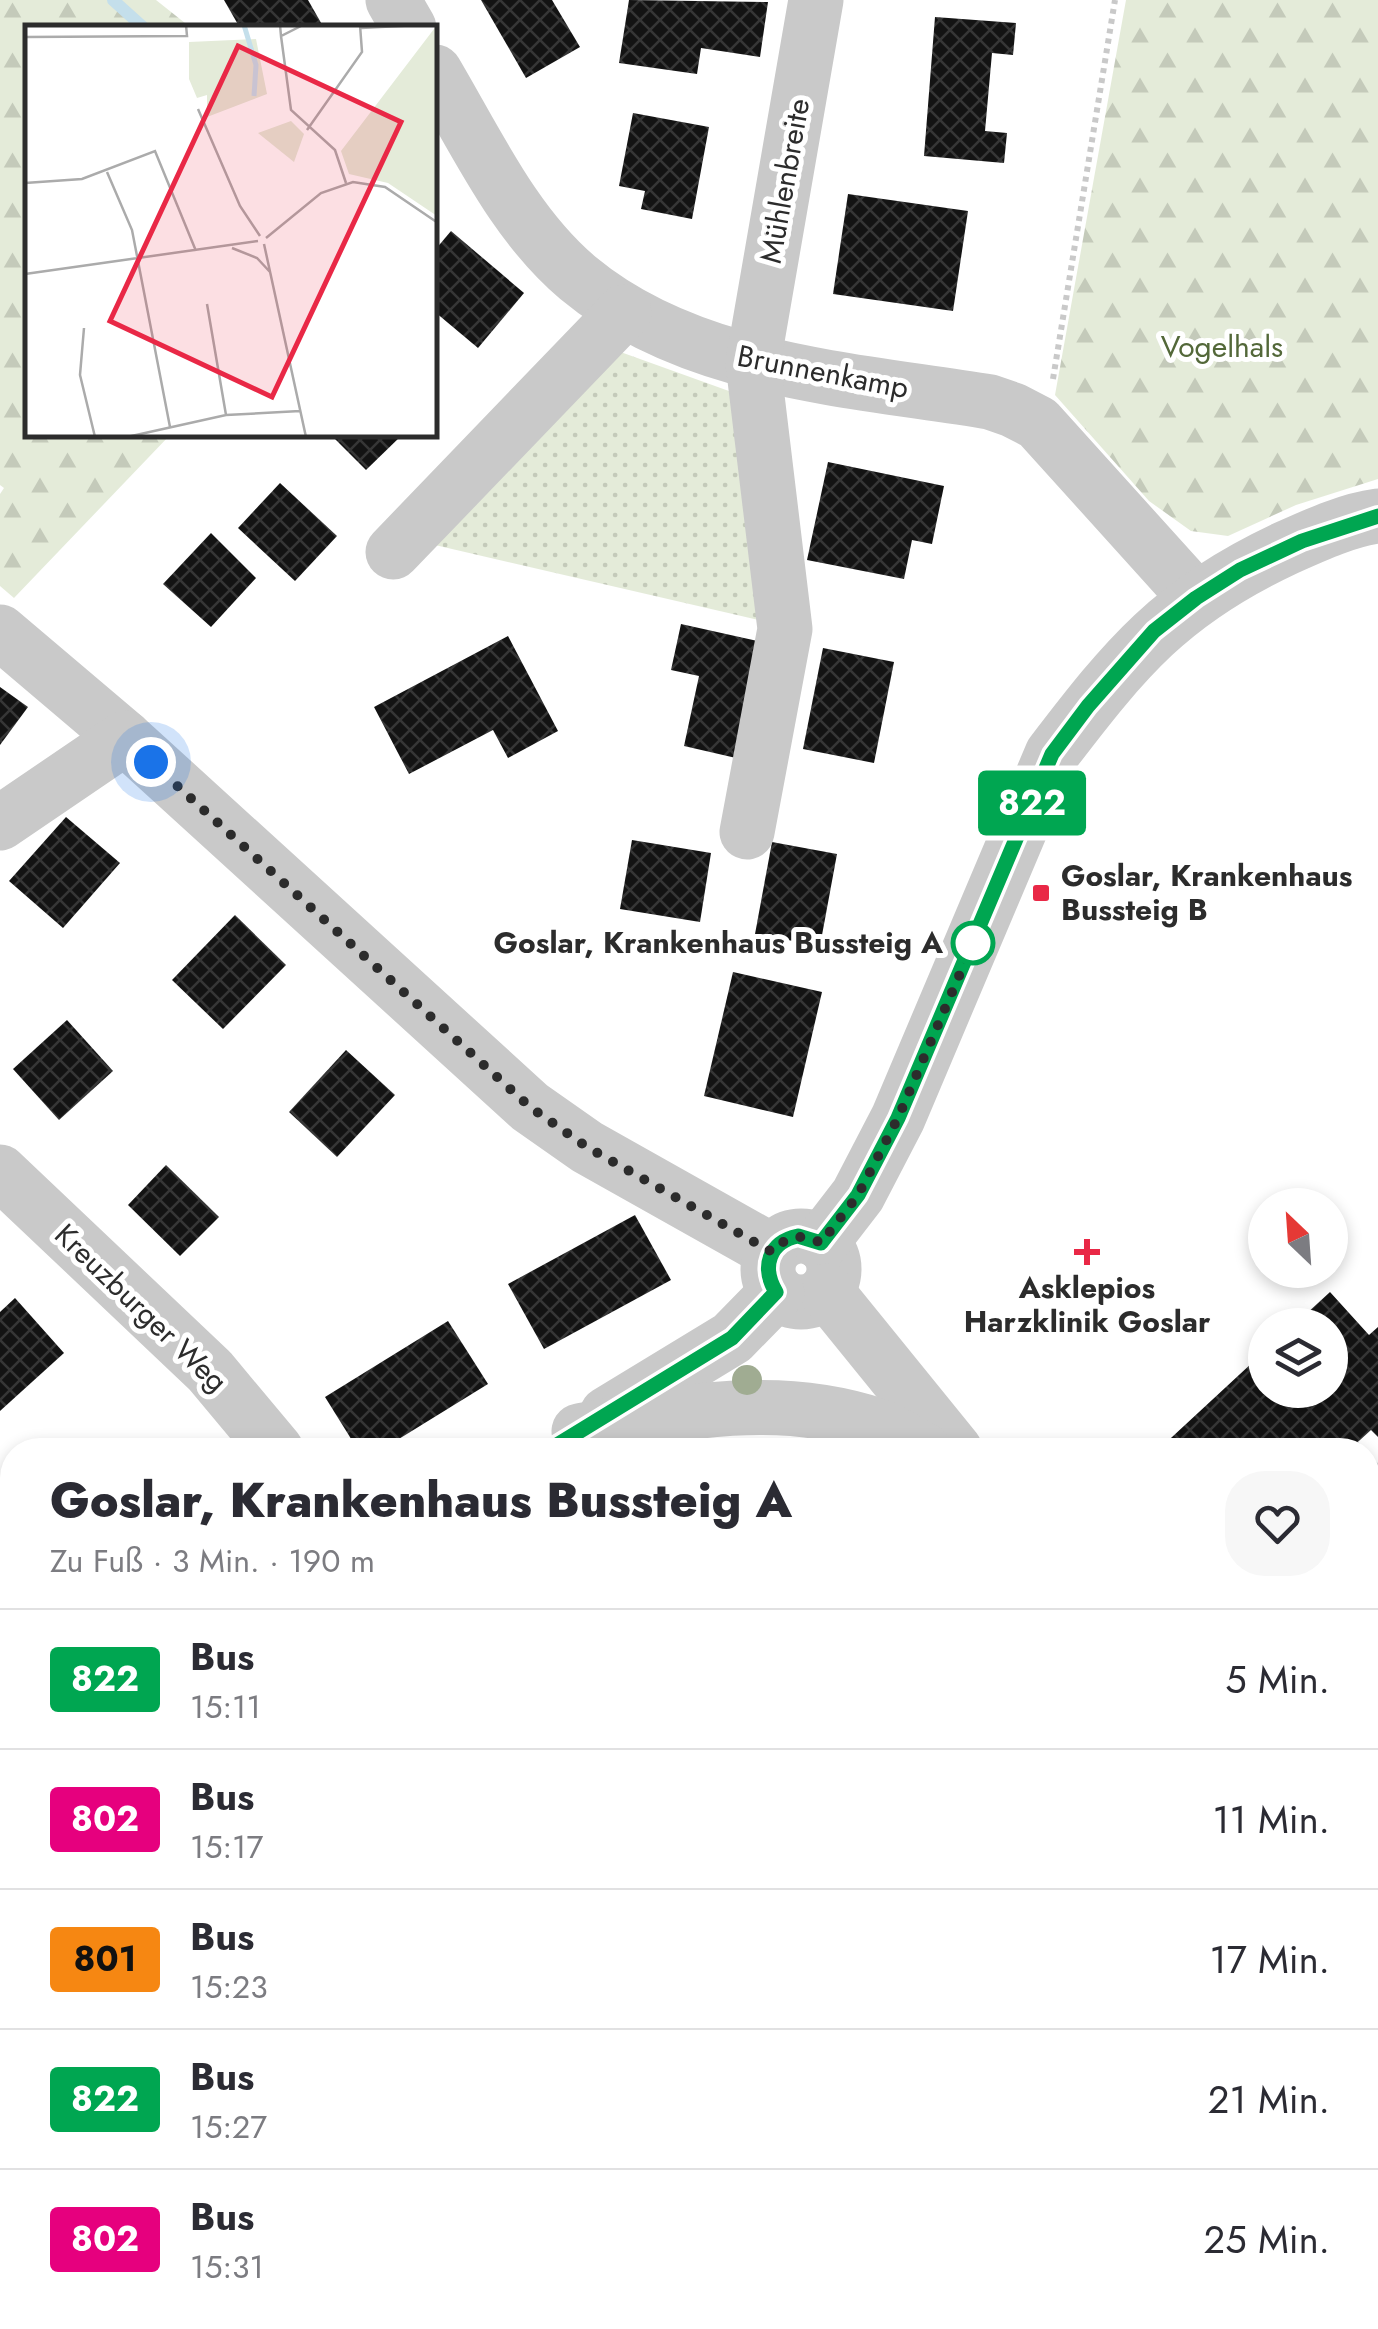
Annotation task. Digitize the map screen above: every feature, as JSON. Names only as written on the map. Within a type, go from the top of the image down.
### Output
[{"type":"street","points":[[392,0],[407,25]]},
{"type":"street","name":"Mühlenbreite","points":[[747,832],[785,630],[753,363],[816,0]]},
{"type":"street","name":"Brunnenkamp","points":[[438,77],[511,201],[576,276],[624,312],[753,363],[990,402],[1013,410],[1038,423],[1196,598]]},
{"type":"street","points":[[392,552],[624,312]]},
{"type":"street","points":[[569,1438],[732,1338],[799,1269],[858,1195],[898,1118],[1052,754],[1120,667],[1154,631],[1240,570],[1302,541],[1378,516]]},
{"type":"street","points":[[0,632],[125,738],[530,1107],[587,1147],[799,1269],[946,1438]]},
{"type":"street","points":[[0,823],[125,738]]},
{"type":"street","name":"Kreuzburger Weg","points":[[0,1172],[210,1371],[266,1438]]},
{"type":"street","points":[[576,1438],[691,1410],[757,1406],[823,1410],[880,1426],[902,1438]]},
{"type":"path","points":[[1038,423],[1052,385],[1115,0]]},
{"type":"green space","points":[[0,0],[156,0],[187,25],[25,25],[25,438],[167,438],[14,598],[0,586],[0,494],[4,488],[0,485]]},
{"type":"green space","name":"Vogelhals","points":[[1126,0],[1378,0],[1378,479],[1296,505],[1228,536],[1191,531],[1149,501],[1055,395]]},
{"type":"green space","points":[[615,350],[740,395],[767,622],[422,542]]},
{"type":"building","points":[[224,0],[308,0],[322,25],[238,25]]},
{"type":"building","points":[[481,0],[552,0],[580,47],[526,78]]},
{"type":"building","points":[[629,0],[768,2],[760,57],[701,48],[697,74],[619,63]]},
{"type":"building","points":[[935,17],[1016,23],[1013,55],[992,53],[985,131],[1007,133],[1004,163],[924,156]]},
{"type":"building","points":[[633,113],[709,127],[692,219],[641,209],[645,191],[619,186]]},
{"type":"building","points":[[848,194],[968,211],[953,311],[833,294]]},
{"type":"building","points":[[451,231],[524,293],[478,348],[438,315],[438,246]]},
{"type":"building","points":[[334,438],[399,438],[366,470]]},
{"type":"building","points":[[828,462],[944,486],[932,544],[912,540],[904,579],[807,560]]},
{"type":"building","points":[[280,483],[337,536],[295,581],[238,528]]},
{"type":"building","points":[[211,533],[256,578],[211,627],[163,584]]},
{"type":"building","points":[[681,624],[762,642],[736,758],[684,746],[699,676],[671,670]]},
{"type":"building","points":[[508,636],[558,731],[508,758],[493,730],[409,774],[374,707]]},
{"type":"building","points":[[823,648],[894,662],[874,763],[803,749]]},
{"type":"building","points":[[0,687],[28,707],[0,745]]},
{"type":"building","points":[[66,817],[120,863],[63,928],[9,881]]},
{"type":"building","points":[[632,840],[711,853],[700,922],[620,909]]},
{"type":"building","points":[[772,842],[837,854],[820,946],[755,934]]},
{"type":"building","points":[[235,915],[286,965],[223,1029],[172,980]]},
{"type":"building","points":[[733,972],[822,992],[793,1117],[704,1096]]},
{"type":"building","points":[[67,1020],[113,1071],[59,1120],[13,1069]]},
{"type":"building","points":[[346,1050],[395,1095],[337,1157],[289,1112]]},
{"type":"building","points":[[166,1165],[219,1217],[180,1256],[128,1205]]},
{"type":"building","points":[[635,1215],[671,1280],[544,1349],[508,1284]]},
{"type":"building","points":[[1330,1292],[1345,1308],[1313,1308]]},
{"type":"building","points":[[15,1298],[64,1353],[0,1411],[0,1312]]},
{"type":"building","points":[[1348,1312],[1369,1335],[1378,1327],[1378,1437],[1371,1430],[1362,1438],[1171,1438],[1248,1367],[1248,1408],[1348,1408]]},
{"type":"building","points":[[448,1321],[488,1384],[400,1438],[351,1438],[325,1397]]},
{"type":"waterway","points":[[113,0],[141,25]]},
{"type":"bus line","name":"822","points":[[569,1438],[732,1338],[776,1292],[770,1282],[768,1261],[779,1244],[798,1236],[821,1243],[858,1195],[934,1038],[1052,754],[1120,667],[1154,631],[1240,570],[1302,541],[1378,516]]},
{"type":"place","name":"Goslar, Krankenhaus Bussteig B","points":[[1041,893]]},
{"type":"place","name":"Goslar, Krankenhaus Bussteig A","points":[[973,943]]},
{"type":"place","name":"Asklepios Harzklinik Goslar","points":[[1087,1252]]},
{"type":"route","points":[[151,762],[530,1107],[587,1147],[772,1252],[788,1238],[798,1236],[821,1243],[858,1195],[898,1118],[977,934],[973,943]]}]
